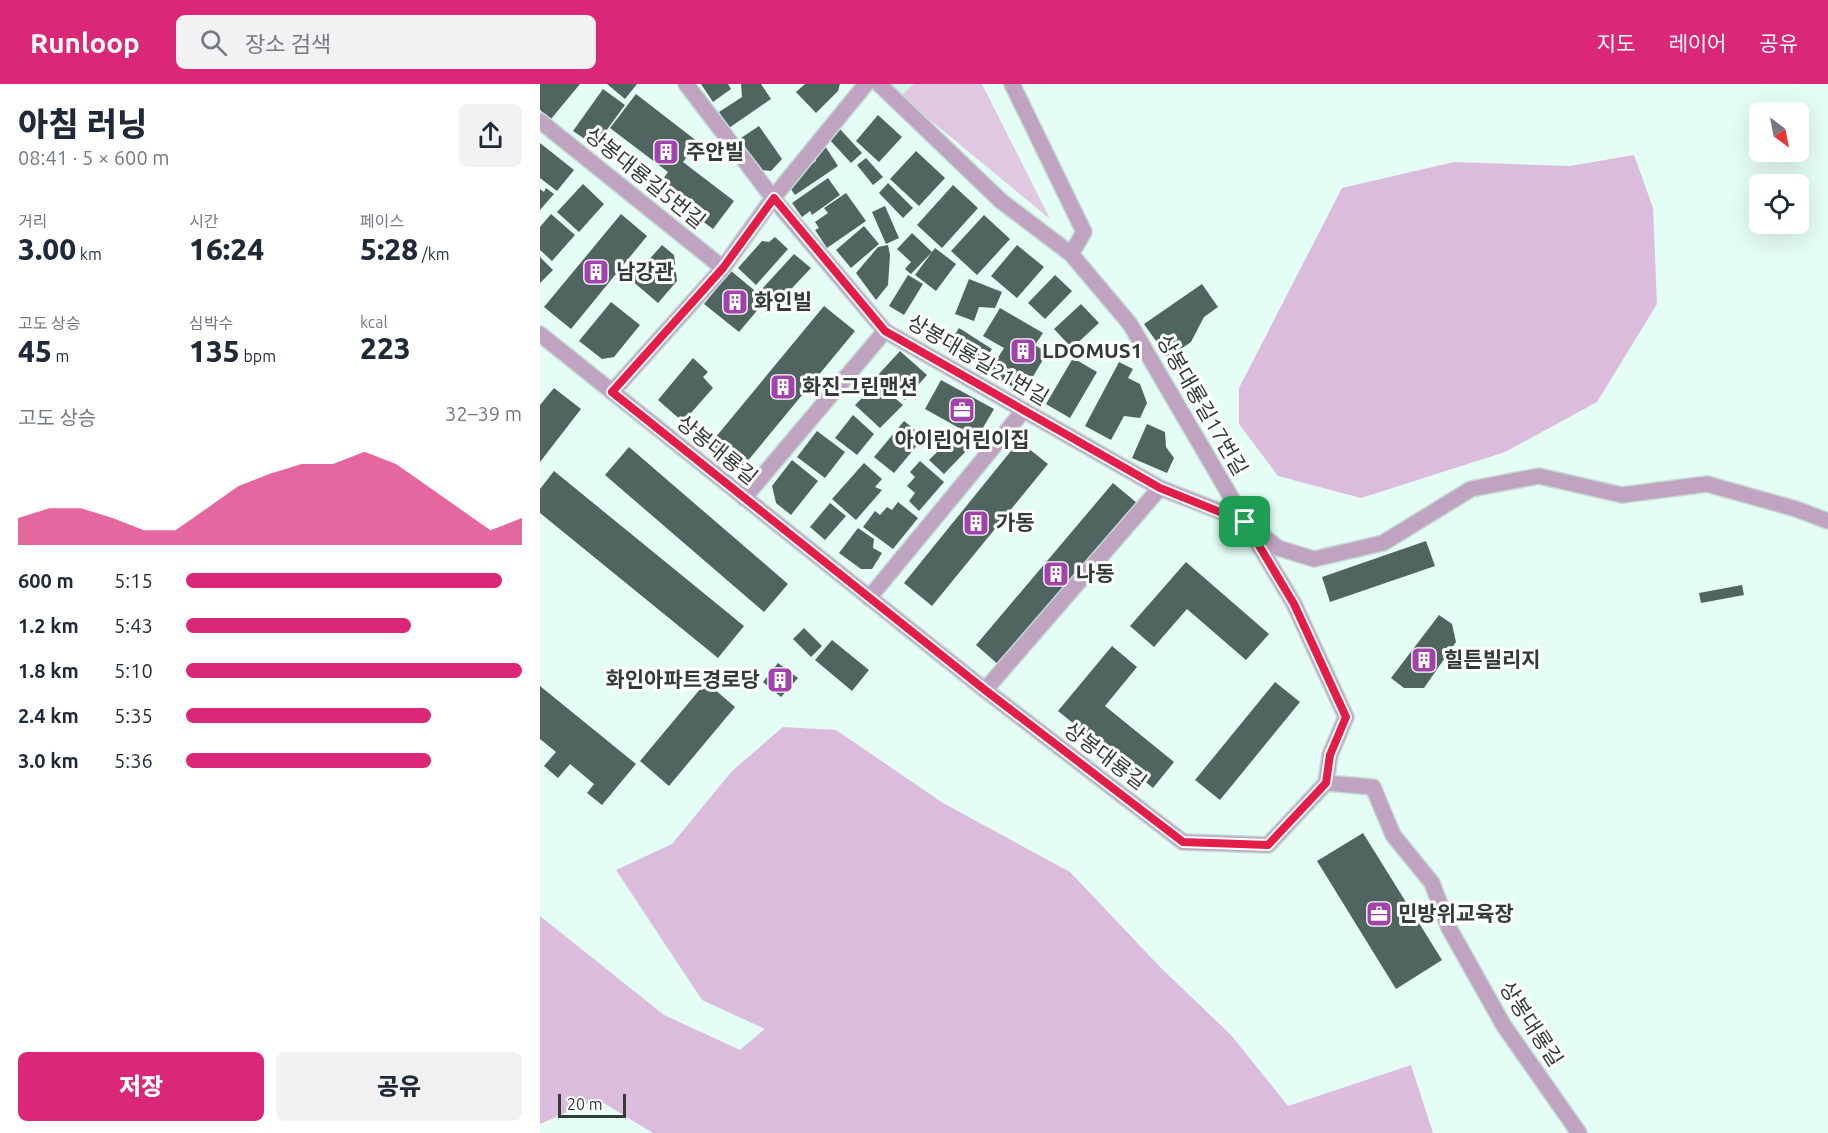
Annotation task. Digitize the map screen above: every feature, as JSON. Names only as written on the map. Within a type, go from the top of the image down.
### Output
[{"type":"street","points":[[686,84],[774,198],[885,331]]},
{"type":"street","points":[[612,392],[723,268],[774,198],[866,84]]},
{"type":"street","name":"상봉대룡길17번길","points":[[879,84],[1001,201],[1071,254],[1130,324],[1245,522],[1278,548],[1314,559],[1383,543],[1471,489],[1539,476],[1622,495],[1707,484],[1796,509],[1828,521]]},
{"type":"street","points":[[1012,84],[1084,232],[1071,254]]},
{"type":"street","name":"상봉대룡길5번길","points":[[540,121],[723,268]]},
{"type":"street","name":"상봉대룡길21번길","points":[[744,498],[885,331],[1160,488],[1245,522]]},
{"type":"street","name":"상봉대룡길","points":[[540,334],[985,690],[1183,842],[1268,845],[1326,783],[1373,788],[1393,835],[1432,883],[1449,928],[1504,1026],[1579,1133]]},
{"type":"street","points":[[869,598],[1024,410]]},
{"type":"street","points":[[985,690],[1160,488]]},
{"type":"street","points":[[1245,522],[1294,604],[1346,717],[1330,755],[1326,783]]},
{"type":"shaded area","points":[[891,84],[914,84],[901,96]]},
{"type":"shaded area","points":[[914,84],[982,84],[1050,219],[901,96]]},
{"type":"shaded area","points":[[1634,155],[1653,208],[1657,304],[1597,402],[1505,452],[1361,498],[1278,476],[1239,424],[1239,388],[1342,188],[1454,162],[1570,166]]},
{"type":"shaded area","points":[[783,727],[836,730],[943,803],[1070,872],[1161,968],[1231,1035],[1288,1106],[1411,1065],[1433,1133],[653,1133],[597,1099],[540,1124],[540,916],[664,1015],[740,1050],[765,1029],[702,1000],[616,870],[672,844],[732,771]]},
{"type":"building","points":[[540,84],[580,84],[551,119],[540,110]]},
{"type":"building","points":[[607,84],[637,84],[625,99]]},
{"type":"building","points":[[701,84],[728,84],[731,89],[713,102]]},
{"type":"building","points":[[741,84],[761,84],[771,99],[729,128],[719,112],[742,97]]},
{"type":"building","points":[[805,84],[840,84],[838,91],[816,113],[796,92]]},
{"type":"building","points":[[603,89],[625,105],[595,146],[573,131]]},
{"type":"building","name":"주안빌","points":[[636,94],[698,142],[683,162],[734,201],[713,229],[657,187],[668,172],[610,128]]},
{"type":"building","points":[[878,115],[902,137],[879,162],[856,141]]},
{"type":"building","points":[[759,126],[782,159],[771,171],[761,170],[738,140]]},
{"type":"building","points":[[839,128],[862,153],[851,163],[828,138]]},
{"type":"building","points":[[540,143],[574,170],[557,191],[540,178]]},
{"type":"building","points":[[825,146],[838,166],[795,195],[788,185],[802,176],[800,171],[816,161],[814,153]]},
{"type":"building","points":[[916,151],[945,178],[919,206],[890,179]]},
{"type":"building","points":[[866,158],[883,177],[873,185],[857,165]]},
{"type":"building","points":[[828,178],[840,195],[812,215],[810,211],[802,217],[792,203]]},
{"type":"building","points":[[888,183],[913,208],[903,218],[879,193]]},
{"type":"building","points":[[583,184],[604,204],[579,232],[557,212]]},
{"type":"building","points":[[953,185],[978,208],[942,248],[917,225]]},
{"type":"building","points":[[546,188],[554,194],[540,210],[540,189],[544,192]]},
{"type":"building","points":[[846,193],[866,221],[827,248],[815,230],[819,228],[815,222],[828,213],[824,208]]},
{"type":"building","points":[[885,206],[899,238],[886,244],[872,212]]},
{"type":"building","points":[[551,214],[575,235],[552,261],[540,250],[540,227]]},
{"type":"building","name":"남강관","points":[[621,214],[647,236],[571,329],[544,307]]},
{"type":"building","points":[[984,215],[1010,239],[977,275],[951,251]]},
{"type":"building","points":[[864,226],[879,244],[851,268],[836,250]]},
{"type":"building","points":[[912,233],[932,252],[911,274],[905,269],[911,262],[897,249]]},
{"type":"building","points":[[775,237],[788,249],[756,285],[738,268],[762,241],[769,242]]},
{"type":"building","points":[[662,245],[674,255],[677,281],[658,303],[631,280]]},
{"type":"building","points":[[888,245],[890,255],[888,285],[876,300],[856,273],[878,247]]},
{"type":"building","points":[[1017,245],[1044,267],[1017,298],[991,276]]},
{"type":"building","points":[[935,248],[956,264],[936,291],[915,275]]},
{"type":"building","points":[[794,254],[811,268],[778,303],[762,289]]},
{"type":"building","points":[[540,257],[553,270],[540,283]]},
{"type":"building","name":"화인빌","points":[[731,271],[766,300],[739,332],[704,304]]},
{"type":"building","points":[[908,275],[923,284],[904,315],[889,306]]},
{"type":"building","points":[[1055,275],[1072,291],[1045,319],[1028,303]]},
{"type":"building","points":[[969,279],[1002,292],[995,308],[979,307],[974,321],[955,314]]},
{"type":"building","points":[[1202,284],[1218,307],[1204,317],[1191,342],[1168,358],[1144,324]]},
{"type":"building","points":[[611,302],[640,325],[614,357],[602,359],[579,341]]},
{"type":"building","points":[[1081,304],[1099,323],[1072,348],[1054,329]]},
{"type":"building","name":"화진그린맨션","points":[[824,306],[855,331],[741,469],[710,444]]},
{"type":"building","name":"LDOMUS1","points":[[1000,308],[1043,333],[1035,345],[1047,353],[1023,393],[989,372],[1004,348],[983,336]]},
{"type":"building","points":[[959,328],[992,349],[981,366],[948,345]]},
{"type":"building","points":[[900,351],[927,375],[905,400],[878,375]]},
{"type":"building","points":[[693,358],[708,372],[703,377],[713,388],[683,422],[658,400]]},
{"type":"building","points":[[1073,358],[1097,372],[1070,418],[1046,404]]},
{"type":"building","points":[[1119,362],[1133,369],[1128,378],[1140,384],[1147,403],[1140,418],[1124,416],[1111,440],[1085,426]]},
{"type":"building","points":[[870,377],[903,405],[880,428],[855,405],[864,396],[856,390]]},
{"type":"building","points":[[941,380],[994,409],[977,438],[925,409]]},
{"type":"building","points":[[554,388],[581,409],[540,462],[540,405]]},
{"type":"building","points":[[853,415],[874,434],[857,455],[835,438]]},
{"type":"building","points":[[904,421],[924,437],[894,473],[874,457]]},
{"type":"building","points":[[1147,424],[1165,432],[1166,447],[1174,458],[1167,473],[1132,458]]},
{"type":"building","points":[[947,430],[968,449],[944,474],[929,460],[943,446],[937,441]]},
{"type":"building","points":[[817,431],[845,452],[825,478],[797,457]]},
{"type":"building","name":"가동","points":[[1019,441],[1048,464],[932,606],[904,583]]},
{"type":"building","points":[[629,447],[788,584],[764,612],[605,475]]},
{"type":"building","points":[[792,460],[818,481],[791,515],[776,503],[772,486]]},
{"type":"building","points":[[920,461],[944,482],[919,511],[909,501],[915,493],[907,486],[915,477],[910,472]]},
{"type":"building","points":[[864,463],[882,479],[875,487],[882,490],[856,520],[832,499]]},
{"type":"building","points":[[554,471],[744,626],[718,658],[540,513],[540,489]]},
{"type":"building","name":"나동","points":[[1113,483],[1137,503],[1000,666],[976,645]]},
{"type":"building","points":[[898,502],[918,518],[893,549],[863,527],[875,511],[880,515],[887,507],[892,510]]},
{"type":"building","points":[[830,503],[846,516],[825,540],[810,527]]},
{"type":"building","points":[[858,528],[874,539],[873,548],[882,553],[872,569],[861,569],[839,553]]},
{"type":"building","points":[[1426,541],[1435,566],[1330,602],[1322,577]]},
{"type":"building","points":[[1186,562],[1269,634],[1246,660],[1187,609],[1154,647],[1130,626]]},
{"type":"building","points":[[1742,585],[1744,595],[1701,603],[1699,593]]},
{"type":"building","name":"힐튼빌리지","points":[[1439,615],[1452,624],[1456,642],[1424,688],[1404,688],[1391,678]]},
{"type":"building","points":[[804,628],[822,646],[811,657],[793,639]]},
{"type":"building","points":[[832,640],[869,670],[852,691],[815,660]]},
{"type":"building","points":[[1112,646],[1137,667],[1105,706],[1174,762],[1153,788],[1058,711]]},
{"type":"building","name":"화인아파트경로당","points":[[778,663],[798,678],[781,697],[763,682]]},
{"type":"building","points":[[706,682],[735,707],[669,786],[640,761]]},
{"type":"building","points":[[1275,682],[1300,702],[1220,800],[1195,780]]},
{"type":"building","points":[[540,686],[636,764],[602,805],[587,793],[594,784],[570,764],[558,778],[544,766],[556,752],[540,739]]},
{"type":"building","points":[[1363,833],[1442,960],[1396,989],[1317,861]]},
{"type":"place","name":"주안빌","points":[[666,152]]},
{"type":"place","name":"남강관","points":[[596,272]]},
{"type":"place","name":"화인빌","points":[[735,302]]},
{"type":"place","name":"LDOMUS1","points":[[1023,351]]},
{"type":"place","name":"화진그린맨션","points":[[783,387]]},
{"type":"place","name":"아이린어린이집","points":[[962,410]]},
{"type":"place","name":"가동","points":[[976,523]]},
{"type":"place","name":"나동","points":[[1056,574]]},
{"type":"place","name":"힐튼빌리지","points":[[1424,660]]},
{"type":"place","name":"화인아파트경로당","points":[[780,680]]},
{"type":"place","name":"민방위교육장","points":[[1379,914]]},
{"type":"route","points":[[774,198],[885,331],[1160,488],[1245,522],[1294,604],[1346,717],[1330,755],[1326,783],[1268,845],[1183,842],[985,690],[612,392],[723,268],[774,198]]}]
